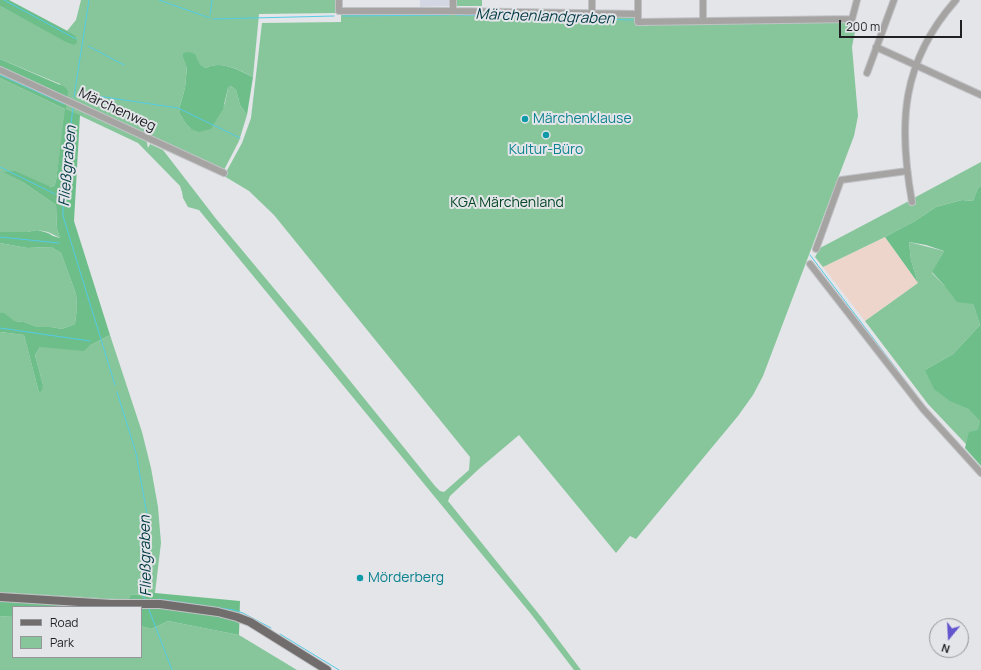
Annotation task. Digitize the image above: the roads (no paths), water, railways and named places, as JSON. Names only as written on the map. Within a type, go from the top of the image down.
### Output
[{"type":"main road","points":[[0,597],[84,603],[150,604],[218,612],[244,619],[261,628],[327,670]]},
{"type":"street","points":[[339,0],[339,12],[453,11],[638,14]]},
{"type":"street","points":[[453,0],[453,11]]},
{"type":"street","points":[[592,0],[592,13]]},
{"type":"street","points":[[638,0],[638,22],[852,19],[858,0]]},
{"type":"street","points":[[703,0],[703,21]]},
{"type":"street","points":[[867,73],[894,0]]},
{"type":"street","points":[[912,202],[904,138],[910,86],[923,48],[934,29],[956,0]]},
{"type":"street","points":[[876,47],[981,95]]},
{"type":"street","name":"Märchenweg","points":[[0,70],[224,172]]},
{"type":"street","points":[[816,249],[841,180],[907,171]]},
{"type":"street","points":[[810,264],[923,409],[981,473]]},
{"type":"waterway","points":[[4,0],[76,39]]},
{"type":"waterway","name":"Fließgraben","points":[[74,97],[89,0]]},
{"type":"waterway","name":"Märchenlandgraben","points":[[159,0],[210,18]]},
{"type":"waterway","points":[[210,15],[212,0]]},
{"type":"waterway","name":"Märchenlandgraben","points":[[343,16],[450,15]]},
{"type":"waterway","name":"Märchenlandgraben","points":[[456,15],[633,20]]},
{"type":"waterway","name":"Märchenlandgraben","points":[[213,19],[334,16]]},
{"type":"waterway","points":[[88,46],[124,65]]},
{"type":"waterway","points":[[0,75],[64,104]]},
{"type":"waterway","points":[[84,94],[178,108],[240,138]]},
{"type":"waterway","name":"Fließgraben","points":[[73,107],[63,196],[63,216],[115,385]]},
{"type":"waterway","points":[[0,167],[55,194]]},
{"type":"waterway","points":[[0,237],[59,243]]},
{"type":"waterway","points":[[810,255],[923,404]]},
{"type":"waterway","points":[[0,328],[90,341]]},
{"type":"waterway","name":"Fließgraben","points":[[117,392],[136,453],[148,520],[143,595],[145,600]]},
{"type":"waterway","points":[[927,409],[981,468]]},
{"type":"waterway","points":[[159,599],[234,610],[243,613],[271,628]]},
{"type":"waterway","name":"Fließgraben","points":[[148,607],[172,670]]},
{"type":"waterway","points":[[211,615],[219,616]]},
{"type":"waterway","points":[[280,634],[339,670]]},
{"type":"place","name":"Märchenklause","points":[[525,119]]},
{"type":"place","name":"Kultur-Büro","points":[[546,135]]},
{"type":"place","name":"Mörderberg","points":[[360,578]]},
{"type":"park label","name":"KGA Märchenland","points":[[507,203]]}]
